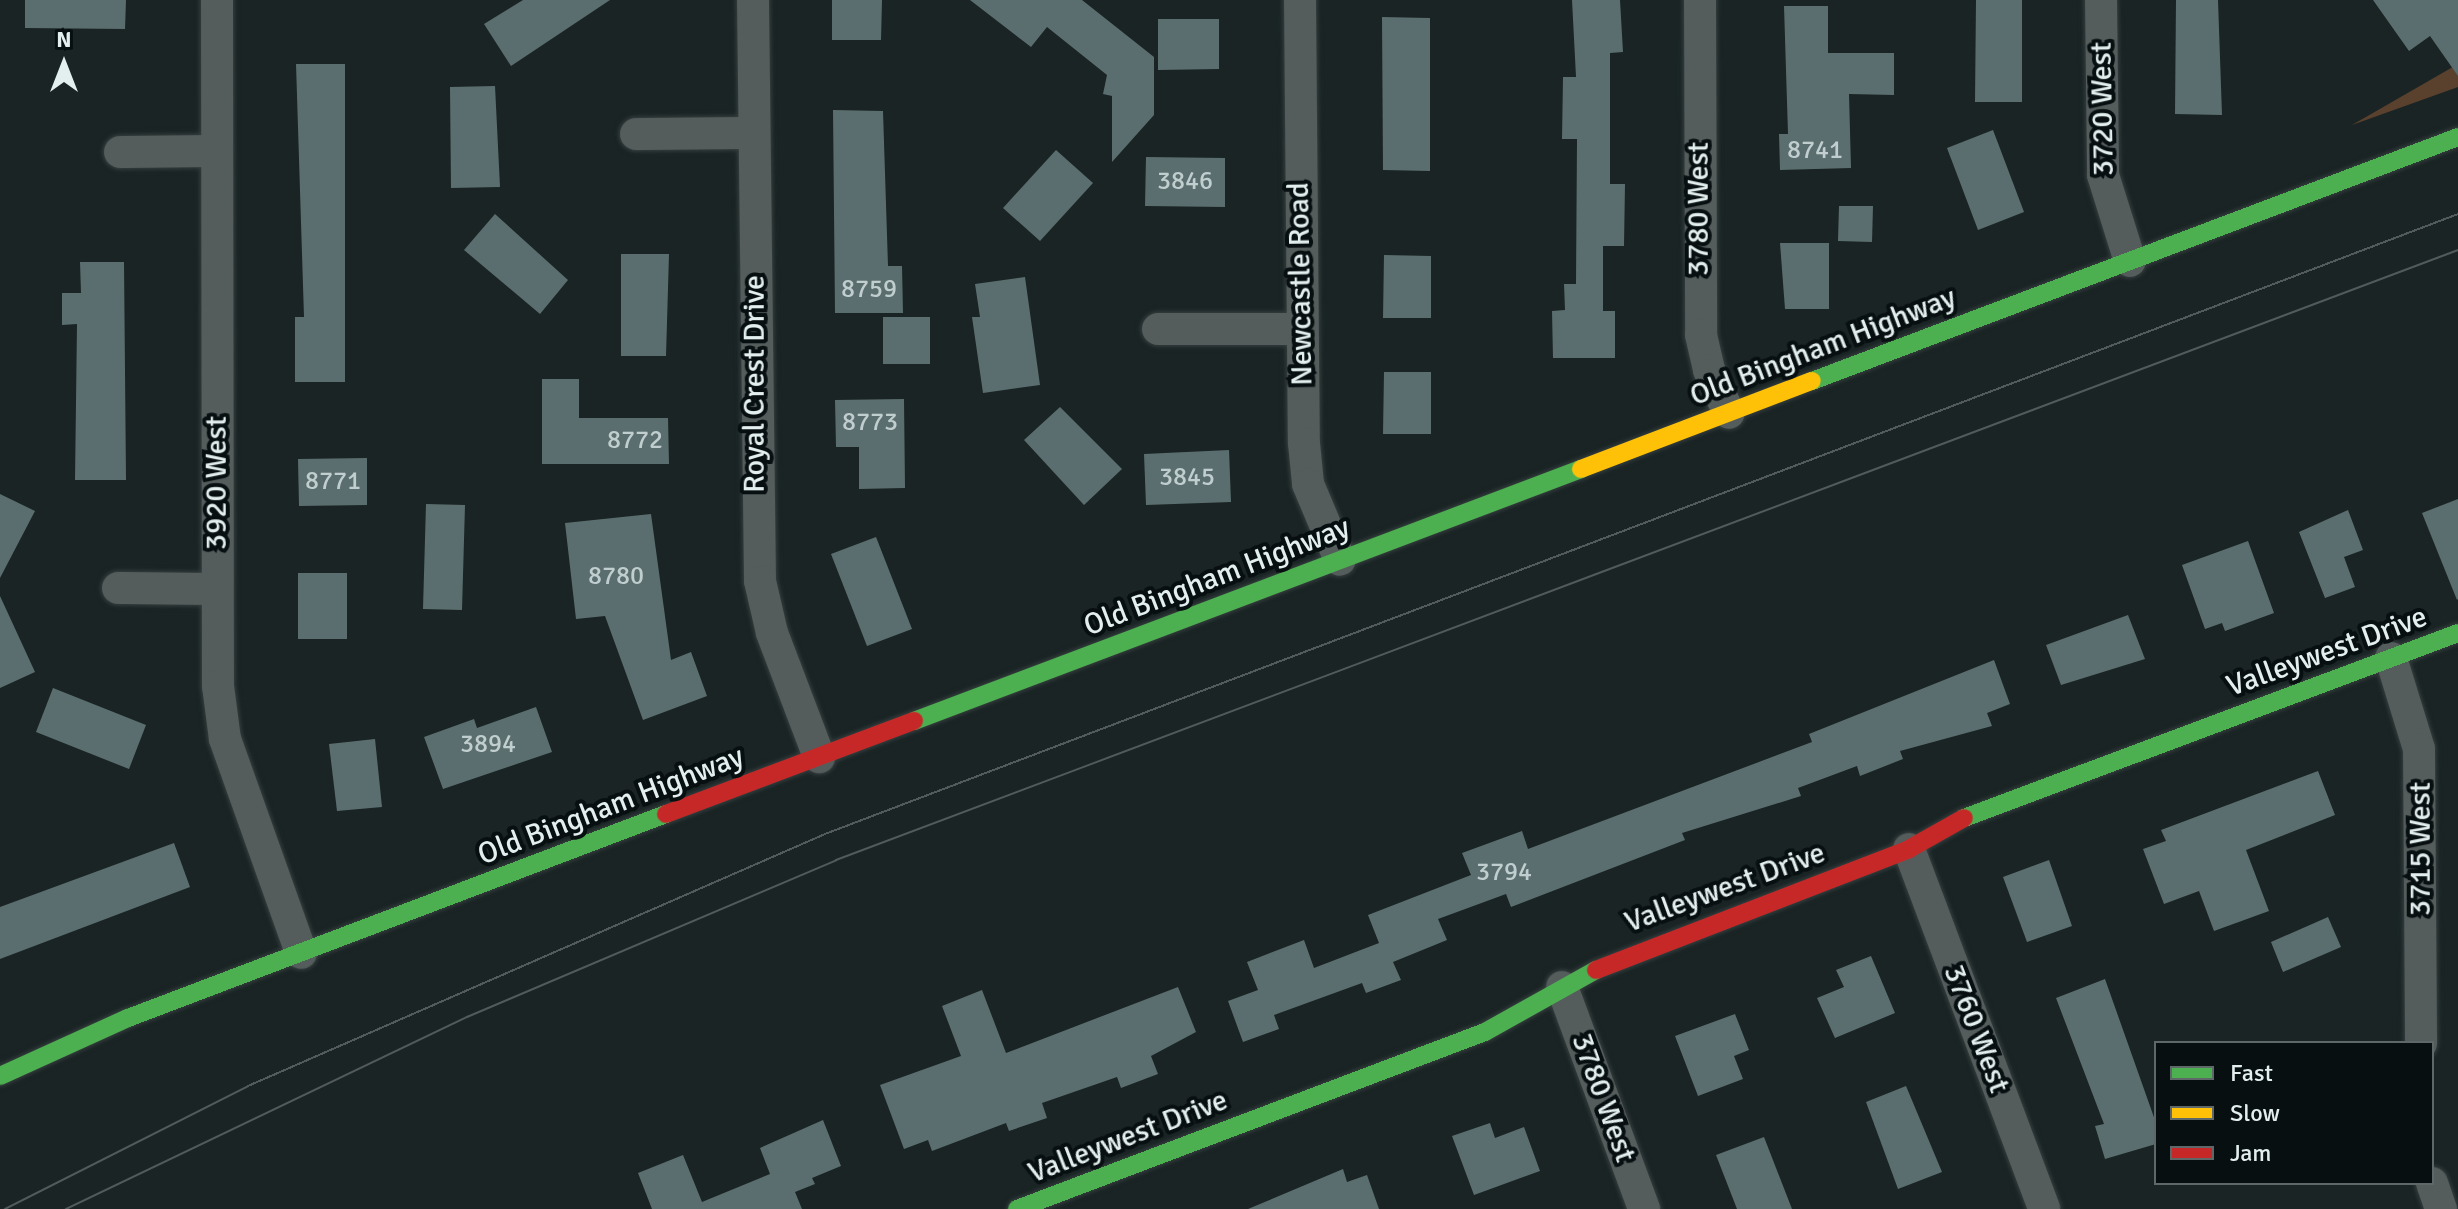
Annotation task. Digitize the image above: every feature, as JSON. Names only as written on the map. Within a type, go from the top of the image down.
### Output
[{"type":"street","name":"3920 West","points":[[217,0],[218,686],[225,739],[301,953]]},
{"type":"street","name":"Royal Crest Drive","points":[[753,0],[760,581],[772,633],[819,757]]},
{"type":"street","name":"Newcastle Road","points":[[1300,0],[1300,329],[1308,484],[1340,560]]},
{"type":"street","name":"3780 West","points":[[1700,0],[1701,335],[1709,370],[1729,413]]},
{"type":"street","name":"3720 West","points":[[2101,0],[2103,175],[2130,261]]},
{"type":"street","points":[[636,134],[753,133]]},
{"type":"street","name":"Old Bingham Highway","points":[[0,1076],[72,1041],[301,953],[2458,137]]},
{"type":"street","points":[[120,152],[217,151]]},
{"type":"street","points":[[1158,329],[1300,329]]},
{"type":"street","points":[[118,588],[217,589]]},
{"type":"street","name":"Valleywest Drive","points":[[1017,1209],[1485,1032],[1621,956],[1909,849],[1954,822],[2458,633]]},
{"type":"street","name":"3715 West","points":[[2391,658],[2419,749],[2421,1041]]},
{"type":"street","name":"3760 West","points":[[1909,849],[2044,1209]]},
{"type":"street","name":"3780 West","points":[[1562,987],[1644,1209]]},
{"type":"street","points":[[2433,1185],[2441,1209]]},
{"type":"shaded area","points":[[2458,64],[2458,87],[2352,125]]},
{"type":"building","points":[[25,0],[126,0],[125,29],[25,28]]},
{"type":"building","points":[[523,0],[610,0],[511,66],[484,24]]},
{"type":"building","points":[[832,0],[882,0],[881,40],[832,40]]},
{"type":"building","points":[[970,0],[1082,0],[1154,57],[1154,115],[1112,162],[1112,96],[1103,94],[1107,75],[1047,27],[1031,47]]},
{"type":"building","points":[[1572,0],[1620,0],[1623,52],[1610,53],[1610,184],[1625,184],[1624,246],[1603,246],[1603,311],[1615,311],[1615,358],[1553,358],[1552,311],[1565,310],[1564,284],[1576,284],[1577,139],[1562,139],[1563,77],[1576,77]]},
{"type":"building","points":[[1976,0],[2022,0],[2022,102],[1975,102]]},
{"type":"building","points":[[2176,0],[2218,0],[2222,115],[2175,114]]},
{"type":"building","points":[[2373,0],[2458,0],[2458,76],[2430,36],[2409,51]]},
{"type":"building","points":[[1784,6],[1828,6],[1828,53],[1894,53],[1894,95],[1849,94],[1851,168],[1780,170],[1779,134],[1788,134]]},
{"type":"building","points":[[1382,17],[1430,18],[1430,171],[1383,170]]},
{"type":"building","points":[[1158,19],[1219,19],[1219,69],[1158,70]]},
{"type":"building","points":[[296,64],[345,64],[345,382],[295,382],[295,317],[304,317]]},
{"type":"building","points":[[495,86],[500,187],[451,188],[450,87]]},
{"type":"building","points":[[833,110],[883,111],[888,266],[902,266],[903,313],[835,313]]},
{"type":"building","points":[[1993,130],[2024,212],[1978,230],[1947,148]]},
{"type":"building","points":[[1056,150],[1093,183],[1040,241],[1003,208]]},
{"type":"building","points":[[1146,157],[1225,158],[1225,207],[1145,206]]},
{"type":"building","points":[[1839,206],[1873,206],[1872,242],[1838,241]]},
{"type":"building","points":[[495,214],[568,280],[540,314],[464,250]]},
{"type":"building","points":[[1780,243],[1829,243],[1829,309],[1785,309]]},
{"type":"building","points":[[621,254],[669,254],[666,356],[621,356]]},
{"type":"building","points":[[1384,255],[1431,256],[1431,318],[1383,318]]},
{"type":"building","points":[[80,262],[124,262],[126,480],[75,480],[77,324],[62,325],[62,293],[81,293]]},
{"type":"building","points":[[1025,277],[1040,385],[983,393],[972,317],[980,317],[975,284]]},
{"type":"building","points":[[883,317],[930,317],[930,364],[883,364]]},
{"type":"building","points":[[1384,372],[1431,372],[1431,434],[1383,434]]},
{"type":"building","points":[[542,379],[579,379],[579,418],[668,418],[669,464],[542,464]]},
{"type":"building","points":[[904,399],[905,488],[859,489],[859,447],[836,447],[835,400]]},
{"type":"building","points":[[1060,407],[1122,469],[1084,505],[1024,440]]},
{"type":"building","points":[[1229,450],[1231,502],[1146,505],[1144,454]]},
{"type":"building","points":[[367,458],[367,505],[299,506],[298,459]]},
{"type":"building","points":[[0,494],[35,511],[0,578]]},
{"type":"building","points":[[2458,499],[2458,599],[2457,600],[2422,513]]},
{"type":"building","points":[[426,504],[465,505],[462,610],[423,609]]},
{"type":"building","points":[[2348,510],[2363,550],[2344,557],[2355,587],[2325,598],[2299,532]]},
{"type":"building","points":[[651,514],[671,660],[691,652],[707,696],[643,720],[605,616],[576,619],[565,523]]},
{"type":"building","points":[[876,537],[912,629],[867,646],[831,554]]},
{"type":"building","points":[[2248,541],[2274,613],[2225,631],[2222,623],[2205,629],[2182,565]]},
{"type":"building","points":[[298,573],[347,573],[347,639],[298,639]]},
{"type":"building","points":[[0,596],[35,672],[0,688]]},
{"type":"building","points":[[2128,615],[2145,659],[2061,685],[2046,645]]},
{"type":"building","points":[[1994,660],[2010,704],[1987,713],[1992,726],[1900,751],[1903,759],[1860,776],[1857,766],[1798,788],[1801,796],[1682,833],[1685,840],[1511,907],[1506,894],[1438,919],[1447,940],[1393,962],[1401,980],[1366,993],[1362,983],[1274,1015],[1279,1029],[1243,1042],[1228,1001],[1258,990],[1247,962],[1304,940],[1314,968],[1379,943],[1368,915],[1471,875],[1462,853],[1522,831],[1528,849],[1812,742],[1809,734]]},
{"type":"building","points":[[53,688],[146,725],[129,769],[36,732]]},
{"type":"building","points":[[536,707],[552,752],[443,789],[424,737],[474,719],[477,728]]},
{"type":"building","points":[[375,739],[382,807],[337,811],[329,744]]},
{"type":"building","points":[[2318,771],[2335,815],[2246,850],[2269,911],[2214,931],[2199,891],[2164,904],[2143,849],[2166,841],[2161,830]]},
{"type":"building","points":[[174,843],[190,887],[0,959],[0,907]]},
{"type":"building","points":[[2049,860],[2072,926],[2027,942],[2003,877]]},
{"type":"building","points":[[2328,917],[2341,947],[2283,972],[2271,942]]},
{"type":"building","points":[[1871,956],[1895,1013],[1835,1038],[1817,998],[1844,987],[1836,970]]},
{"type":"building","points":[[2105,979],[2154,1117],[2154,1145],[2105,1159],[2095,1126],[2104,1124],[2056,998]]},
{"type":"building","points":[[1178,987],[1196,1032],[1151,1056],[1158,1074],[1121,1088],[1117,1077],[1042,1103],[1047,1118],[1009,1131],[1006,1123],[932,1151],[928,1140],[904,1149],[880,1085],[961,1056],[942,1006],[982,990],[1006,1053]]},
{"type":"building","points":[[1735,1014],[1749,1050],[1734,1056],[1743,1079],[1698,1096],[1675,1036]]},
{"type":"building","points":[[1906,1086],[1942,1172],[1898,1189],[1866,1102]]},
{"type":"building","points":[[823,1120],[841,1166],[812,1178],[815,1184],[795,1192],[802,1209],[652,1209],[638,1173],[683,1155],[702,1202],[770,1174],[760,1148]]},
{"type":"building","points":[[1490,1123],[1495,1138],[1524,1127],[1540,1171],[1474,1195],[1452,1136]]},
{"type":"building","points":[[1764,1137],[1792,1209],[1737,1209],[1716,1155]]},
{"type":"building","points":[[1343,1169],[1347,1182],[1367,1175],[1379,1209],[1248,1209]]},
{"type":"tram line","points":[[5,1209],[248,1086],[825,834],[2458,214]]},
{"type":"tram line","points":[[66,1209],[467,1017],[836,860],[2458,250]]},
{"type":"traffic: fast","points":[[1812,381],[2458,137]]},
{"type":"traffic: fast","points":[[914,721],[1581,469]]},
{"type":"traffic: fast","points":[[1964,818],[2458,633]]},
{"type":"traffic: fast","points":[[0,1076],[128,1018],[666,814]]},
{"type":"traffic: fast","points":[[1017,1209],[1485,1032],[1596,970]]},
{"type":"traffic: slow","points":[[1581,469],[1812,381]]},
{"type":"traffic: jam","points":[[666,814],[914,721]]},
{"type":"traffic: jam","points":[[1596,970],[1909,849],[1964,818]]}]
